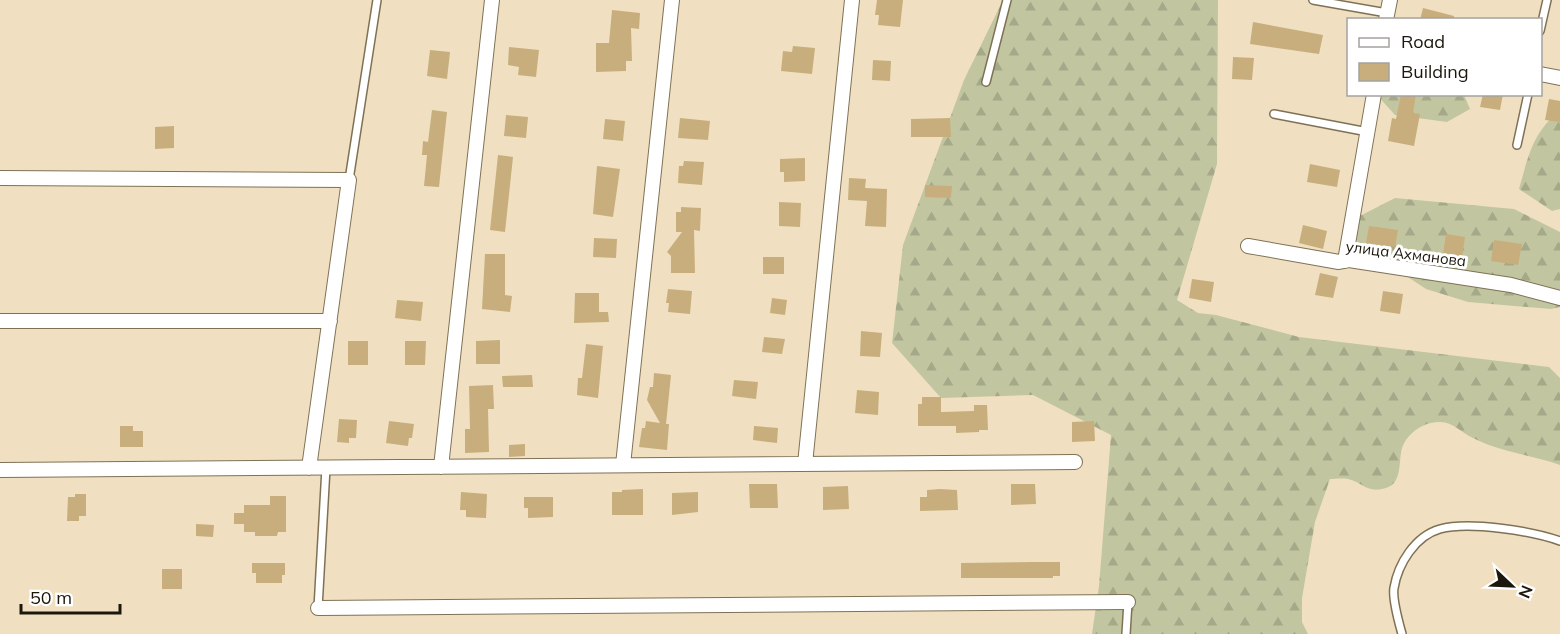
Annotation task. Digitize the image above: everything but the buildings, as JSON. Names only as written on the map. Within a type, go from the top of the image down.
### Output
[{"type":"street","points":[[441,467],[492,0]]},
{"type":"street","points":[[623,465],[672,0]]},
{"type":"street","points":[[805,464],[852,0]]},
{"type":"street","points":[[1542,74],[1560,78]]},
{"type":"street","points":[[1345,261],[1374,96]]},
{"type":"street","points":[[0,178],[349,180],[309,468]]},
{"type":"street","name":"улица Ахманова","points":[[1248,246],[1339,262],[1511,285],[1560,298]]},
{"type":"street","points":[[0,321],[330,321]]},
{"type":"street","points":[[0,470],[1076,462]]},
{"type":"street","points":[[318,609],[1128,602]]},
{"type":"lane","points":[[349,180],[377,0]]},
{"type":"lane","points":[[986,82],[1007,0]]},
{"type":"lane","points":[[1313,0],[1388,11]]},
{"type":"lane","points":[[1542,21],[1546,0]]},
{"type":"lane","points":[[1516,145],[1528,96]]},
{"type":"lane","points":[[1274,114],[1368,132]]},
{"type":"lane","points":[[318,609],[326,468]]},
{"type":"lane","points":[[1402,634],[1393,590],[1402,562],[1423,536],[1441,529],[1473,526],[1548,536],[1560,541]]},
{"type":"lane","points":[[1126,634],[1128,602]]},
{"type":"green space","points":[[1003,0],[1218,0],[1217,164],[1177,300],[1198,313],[1216,315],[1299,337],[1549,367],[1560,378],[1560,465],[1494,447],[1449,424],[1434,422],[1427,424],[1410,435],[1406,441],[1401,453],[1397,478],[1391,486],[1374,490],[1353,480],[1330,479],[1315,522],[1302,598],[1302,622],[1308,634],[1092,634],[1099,586],[1111,435],[1033,395],[941,398],[892,343],[903,245],[964,80]]},
{"type":"green space","points":[[1378,96],[1464,96],[1470,109],[1447,122],[1395,115]]},
{"type":"green space","points":[[1560,110],[1560,209],[1552,211],[1519,189],[1537,136]]},
{"type":"green space","points":[[1395,198],[1514,209],[1560,232],[1560,307],[1551,309],[1468,302],[1426,289],[1359,245],[1348,222]]}]
